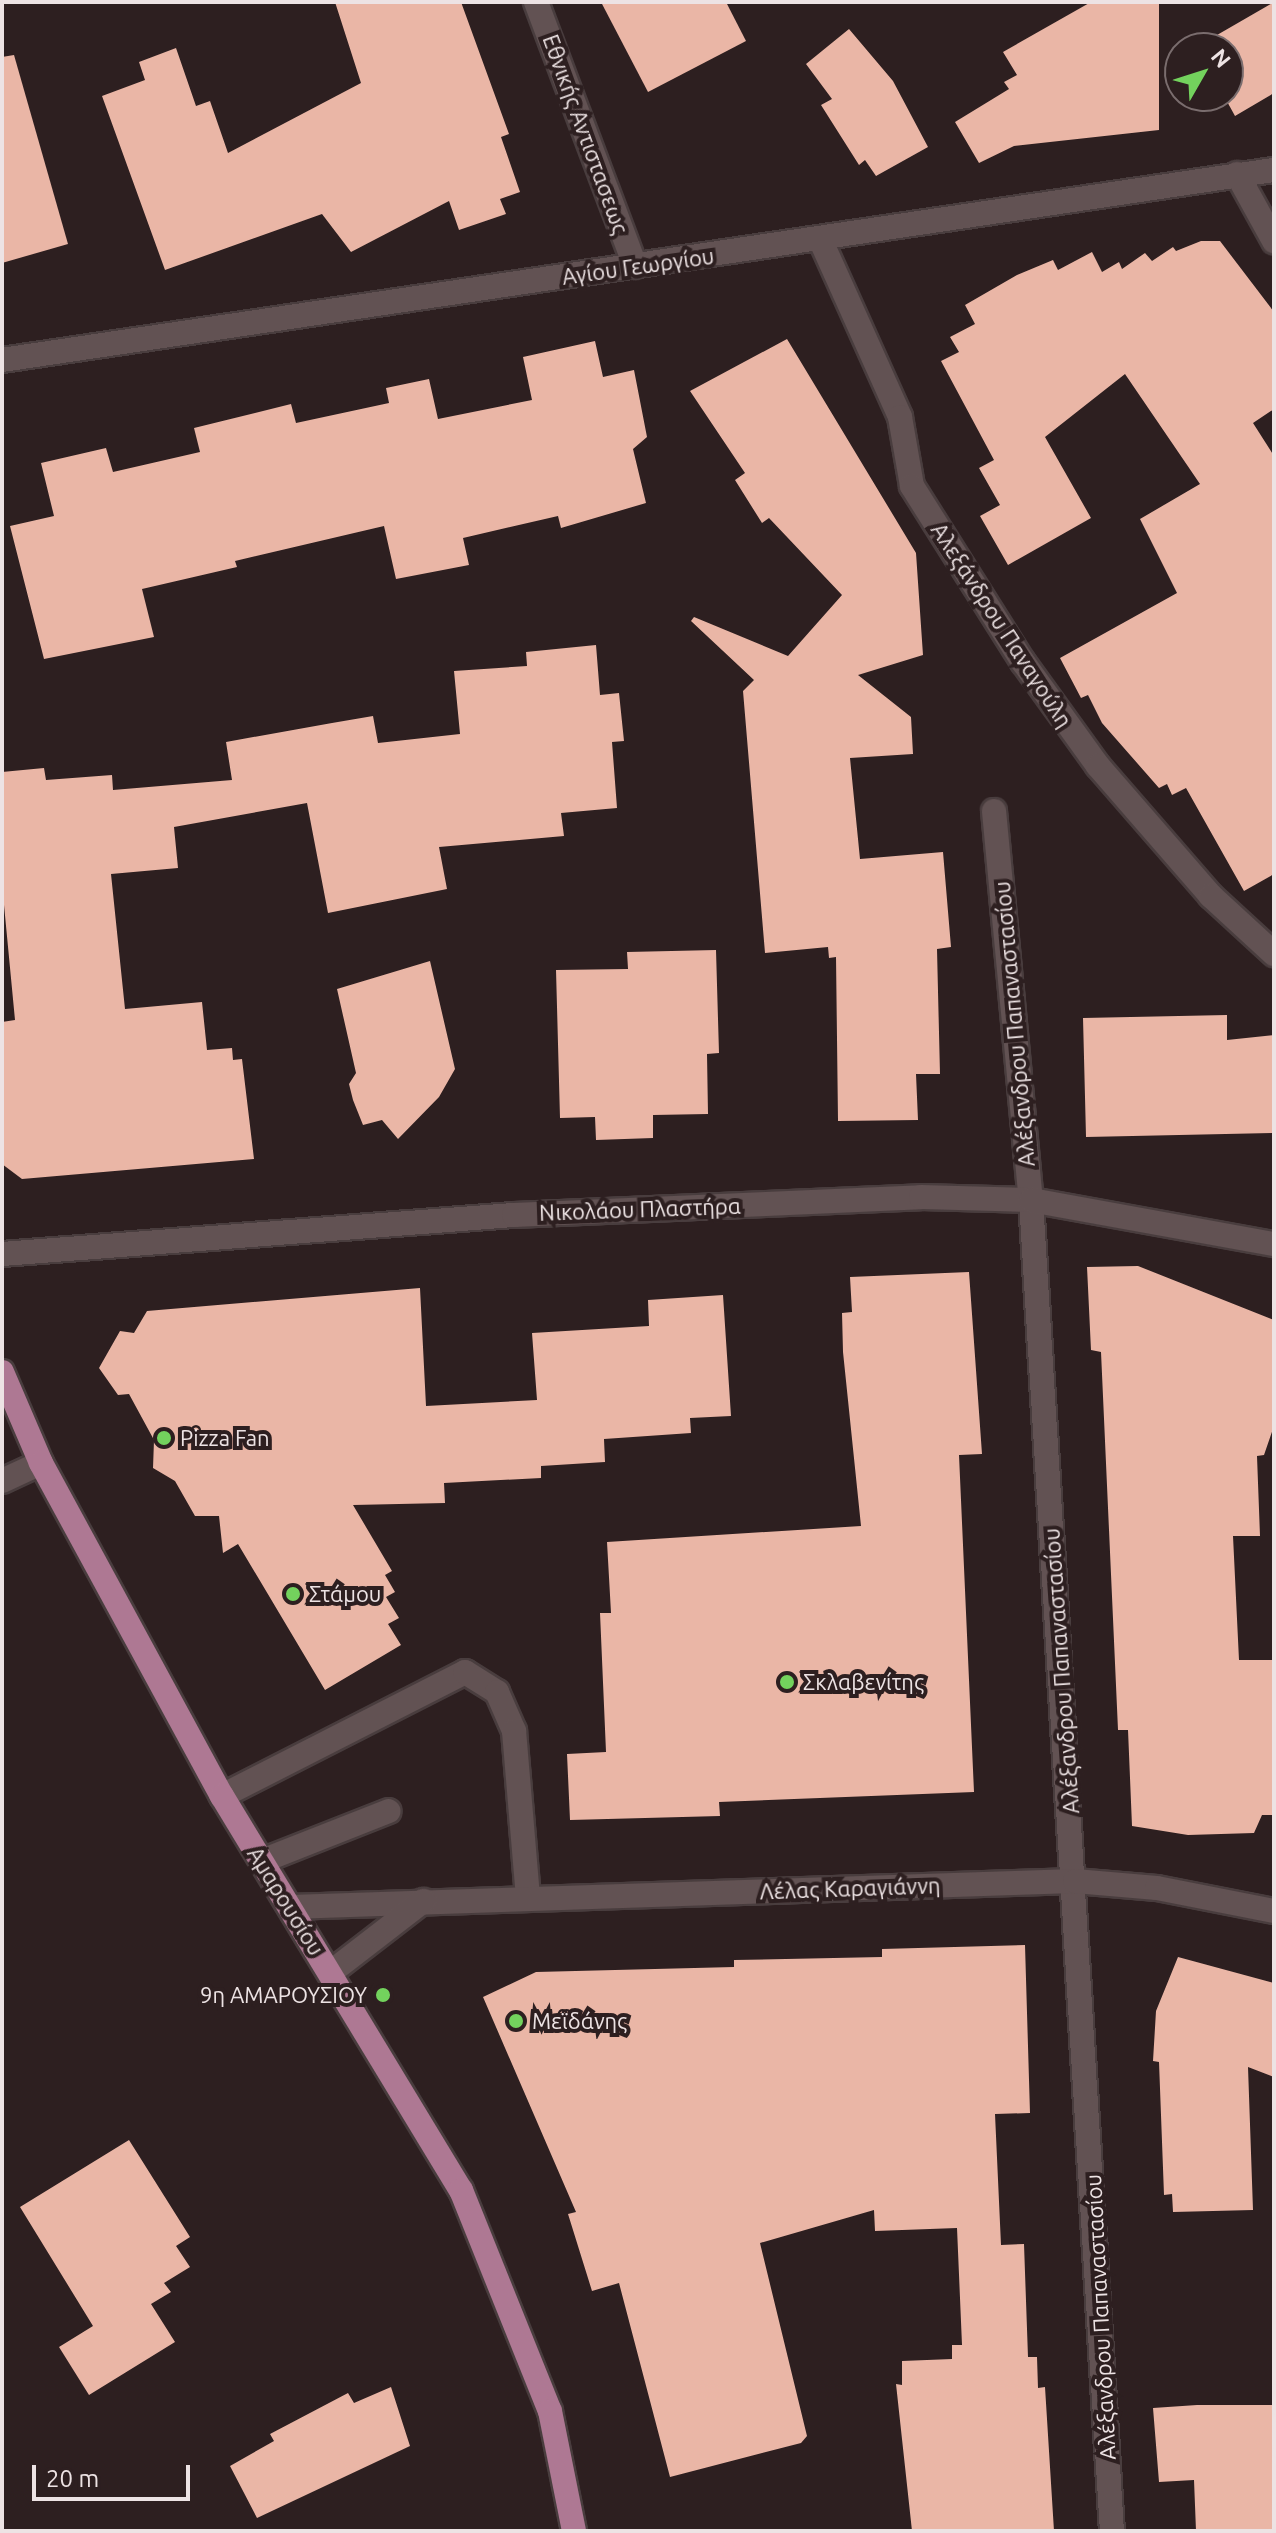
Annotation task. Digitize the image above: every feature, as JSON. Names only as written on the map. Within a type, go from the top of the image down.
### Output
[{"type":"main road","name":"Αμαρουσίου","points":[[2,1372],[41,1463],[222,1796],[461,2190],[507,2296],[550,2411],[574,2531]]},
{"type":"street","name":"Εθνικής Αντιστασεως","points":[[536,2],[635,266]]},
{"type":"street","name":"Αγίου Γεωργίου","points":[[2,360],[821,241],[1274,170]]},
{"type":"street","points":[[1237,174],[1274,241]]},
{"type":"street","name":"Αλεξάνδρου Παναγούλη","points":[[821,241],[900,417],[912,486],[1023,662],[1098,766],[1211,896],[1274,954]]},
{"type":"street","name":"Αλέξανδρου Παπαναστασίου","points":[[994,811],[1031,1200],[1075,1881],[1112,2531]]},
{"type":"street","name":"Νικολάου Πλαστήρα","points":[[2,1254],[514,1215],[921,1197],[1031,1200],[1271,1246]]},
{"type":"street","points":[[2,1481],[41,1463]]},
{"type":"street","points":[[222,1796],[465,1672],[497,1692],[514,1731],[528,1898]]},
{"type":"street","points":[[262,1861],[389,1811]]},
{"type":"street","name":"Λέλας Καραγιάννη","points":[[290,1907],[1075,1881],[1157,1888],[1274,1911]]},
{"type":"street","points":[[330,1973],[423,1901]]},
{"type":"building","points":[[335,2],[461,2],[509,134],[501,137],[520,192],[500,199],[506,214],[459,230],[449,201],[351,252],[322,214],[165,270],[102,96],[145,80],[139,62],[176,48],[196,106],[210,101],[228,153],[361,83]]},
{"type":"building","points":[[601,2],[726,2],[746,41],[648,92]]},
{"type":"building","points":[[1091,2],[1159,2],[1159,130],[1014,146],[979,163],[955,122],[1009,89],[1004,82],[1017,75],[1003,52]]},
{"type":"building","points":[[1274,2],[1274,93],[1244,111],[1244,32],[1222,32]]},
{"type":"building","points":[[849,29],[893,81],[928,147],[876,176],[865,160],[859,165],[821,105],[832,99],[806,64]]},
{"type":"building","points":[[14,55],[68,244],[2,263],[2,57]]},
{"type":"building","points":[[1201,241],[1220,241],[1274,312],[1274,409],[1253,423],[1274,456],[1274,874],[1244,891],[1186,788],[1172,795],[1167,784],[1159,788],[1102,723],[1088,695],[1081,698],[1060,658],[1177,593],[1140,519],[1200,484],[1125,374],[1045,437],[1091,518],[1008,565],[980,516],[1000,505],[979,468],[994,460],[941,361],[959,352],[950,337],[975,324],[965,305],[1017,275],[1053,260],[1058,270],[1092,252],[1102,272],[1119,262],[1122,269],[1145,253],[1152,261],[1173,247],[1176,251]]},
{"type":"building","points":[[787,339],[916,553],[923,655],[858,675],[911,717],[913,754],[850,758],[860,859],[943,852],[951,947],[937,949],[940,1074],[916,1074],[918,1120],[838,1121],[836,957],[829,958],[828,947],[765,953],[743,691],[754,680],[691,621],[694,617],[788,656],[842,595],[769,518],[762,523],[735,480],[745,473],[690,391]]},
{"type":"building","points":[[595,341],[603,377],[634,370],[647,437],[633,449],[646,503],[561,528],[558,516],[463,538],[469,565],[396,579],[384,526],[235,561],[237,567],[142,589],[154,637],[44,659],[10,526],[54,516],[41,463],[106,448],[113,472],[200,452],[194,428],[291,404],[296,423],[389,403],[386,388],[429,379],[438,419],[532,400],[523,357]]},
{"type":"building","points":[[596,645],[600,695],[619,693],[624,741],[612,742],[617,808],[561,813],[564,836],[439,847],[447,889],[328,913],[307,803],[174,827],[178,868],[111,874],[125,1009],[202,1002],[207,1050],[232,1048],[233,1060],[242,1059],[254,1159],[22,1179],[2,1164],[2,1022],[15,1020],[2,884],[2,772],[44,768],[46,780],[112,775],[113,790],[232,780],[226,742],[373,716],[378,743],[460,734],[454,671],[527,666],[526,652]]},
{"type":"building","points":[[716,950],[719,1053],[707,1054],[708,1114],[653,1115],[653,1138],[596,1140],[595,1117],[560,1118],[556,970],[628,969],[627,952]]},
{"type":"building","points":[[430,961],[455,1069],[439,1097],[398,1139],[382,1120],[363,1125],[349,1084],[356,1073],[337,989]]},
{"type":"building","points":[[1227,1015],[1227,1040],[1274,1035],[1274,1133],[1086,1137],[1083,1018]]},
{"type":"building","points":[[1138,1266],[1274,1320],[1274,1426],[1264,1455],[1257,1456],[1260,1536],[1233,1536],[1239,1660],[1274,1660],[1274,1815],[1262,1815],[1254,1833],[1188,1835],[1132,1826],[1128,1730],[1118,1730],[1101,1352],[1091,1350],[1087,1267]]},
{"type":"building","name":"Σκλαβενίτης","points":[[969,1272],[982,1454],[959,1455],[974,1792],[719,1802],[720,1816],[570,1820],[567,1754],[606,1752],[600,1613],[611,1613],[607,1542],[861,1526],[843,1352],[842,1313],[852,1312],[850,1277]]},
{"type":"building","points":[[420,1288],[426,1406],[537,1400],[532,1333],[649,1326],[648,1300],[723,1295],[731,1416],[690,1418],[691,1433],[604,1439],[605,1462],[541,1466],[541,1478],[444,1483],[445,1503],[353,1505],[392,1571],[385,1575],[395,1592],[386,1597],[399,1618],[388,1624],[401,1645],[325,1690],[238,1544],[223,1553],[219,1516],[195,1516],[175,1481],[153,1468],[154,1440],[129,1394],[118,1395],[99,1368],[120,1331],[134,1333],[147,1311]]},
{"type":"building","points":[[1025,1945],[1030,2113],[995,2114],[1001,2245],[1024,2244],[1028,2357],[1037,2357],[1038,2388],[1045,2387],[1054,2531],[912,2531],[896,2384],[902,2385],[902,2361],[952,2359],[952,2345],[962,2345],[957,2228],[875,2231],[874,2210],[760,2243],[807,2436],[801,2443],[670,2477],[619,2283],[592,2291],[568,2214],[576,2212],[483,1997],[536,1972],[734,1967],[734,1960],[882,1957],[882,1949]]},
{"type":"building","points":[[1178,1957],[1274,1983],[1274,2077],[1248,2067],[1253,2210],[1173,2212],[1172,2194],[1164,2195],[1159,2062],[1153,2061],[1156,2011]]},
{"type":"building","points":[[129,2140],[190,2237],[176,2246],[190,2267],[164,2283],[171,2292],[151,2304],[175,2342],[89,2395],[59,2347],[93,2326],[20,2207]]},
{"type":"building","points":[[391,2387],[410,2446],[257,2518],[230,2466],[274,2441],[270,2434],[348,2393],[354,2403]]},
{"type":"building","points":[[1274,2405],[1274,2531],[1196,2531],[1194,2480],[1159,2482],[1153,2408]]},
{"type":"place","name":"Pizza Fan","points":[[164,1438]]},
{"type":"place","name":"Στάμου","points":[[293,1594]]},
{"type":"place","name":"Σκλαβενίτης","points":[[787,1682]]},
{"type":"place","name":"9η ΑΜΑΡΟΥΣΙΟΥ","points":[[383,1995]]},
{"type":"place","name":"Μεϊδάνης","points":[[516,2021]]}]
